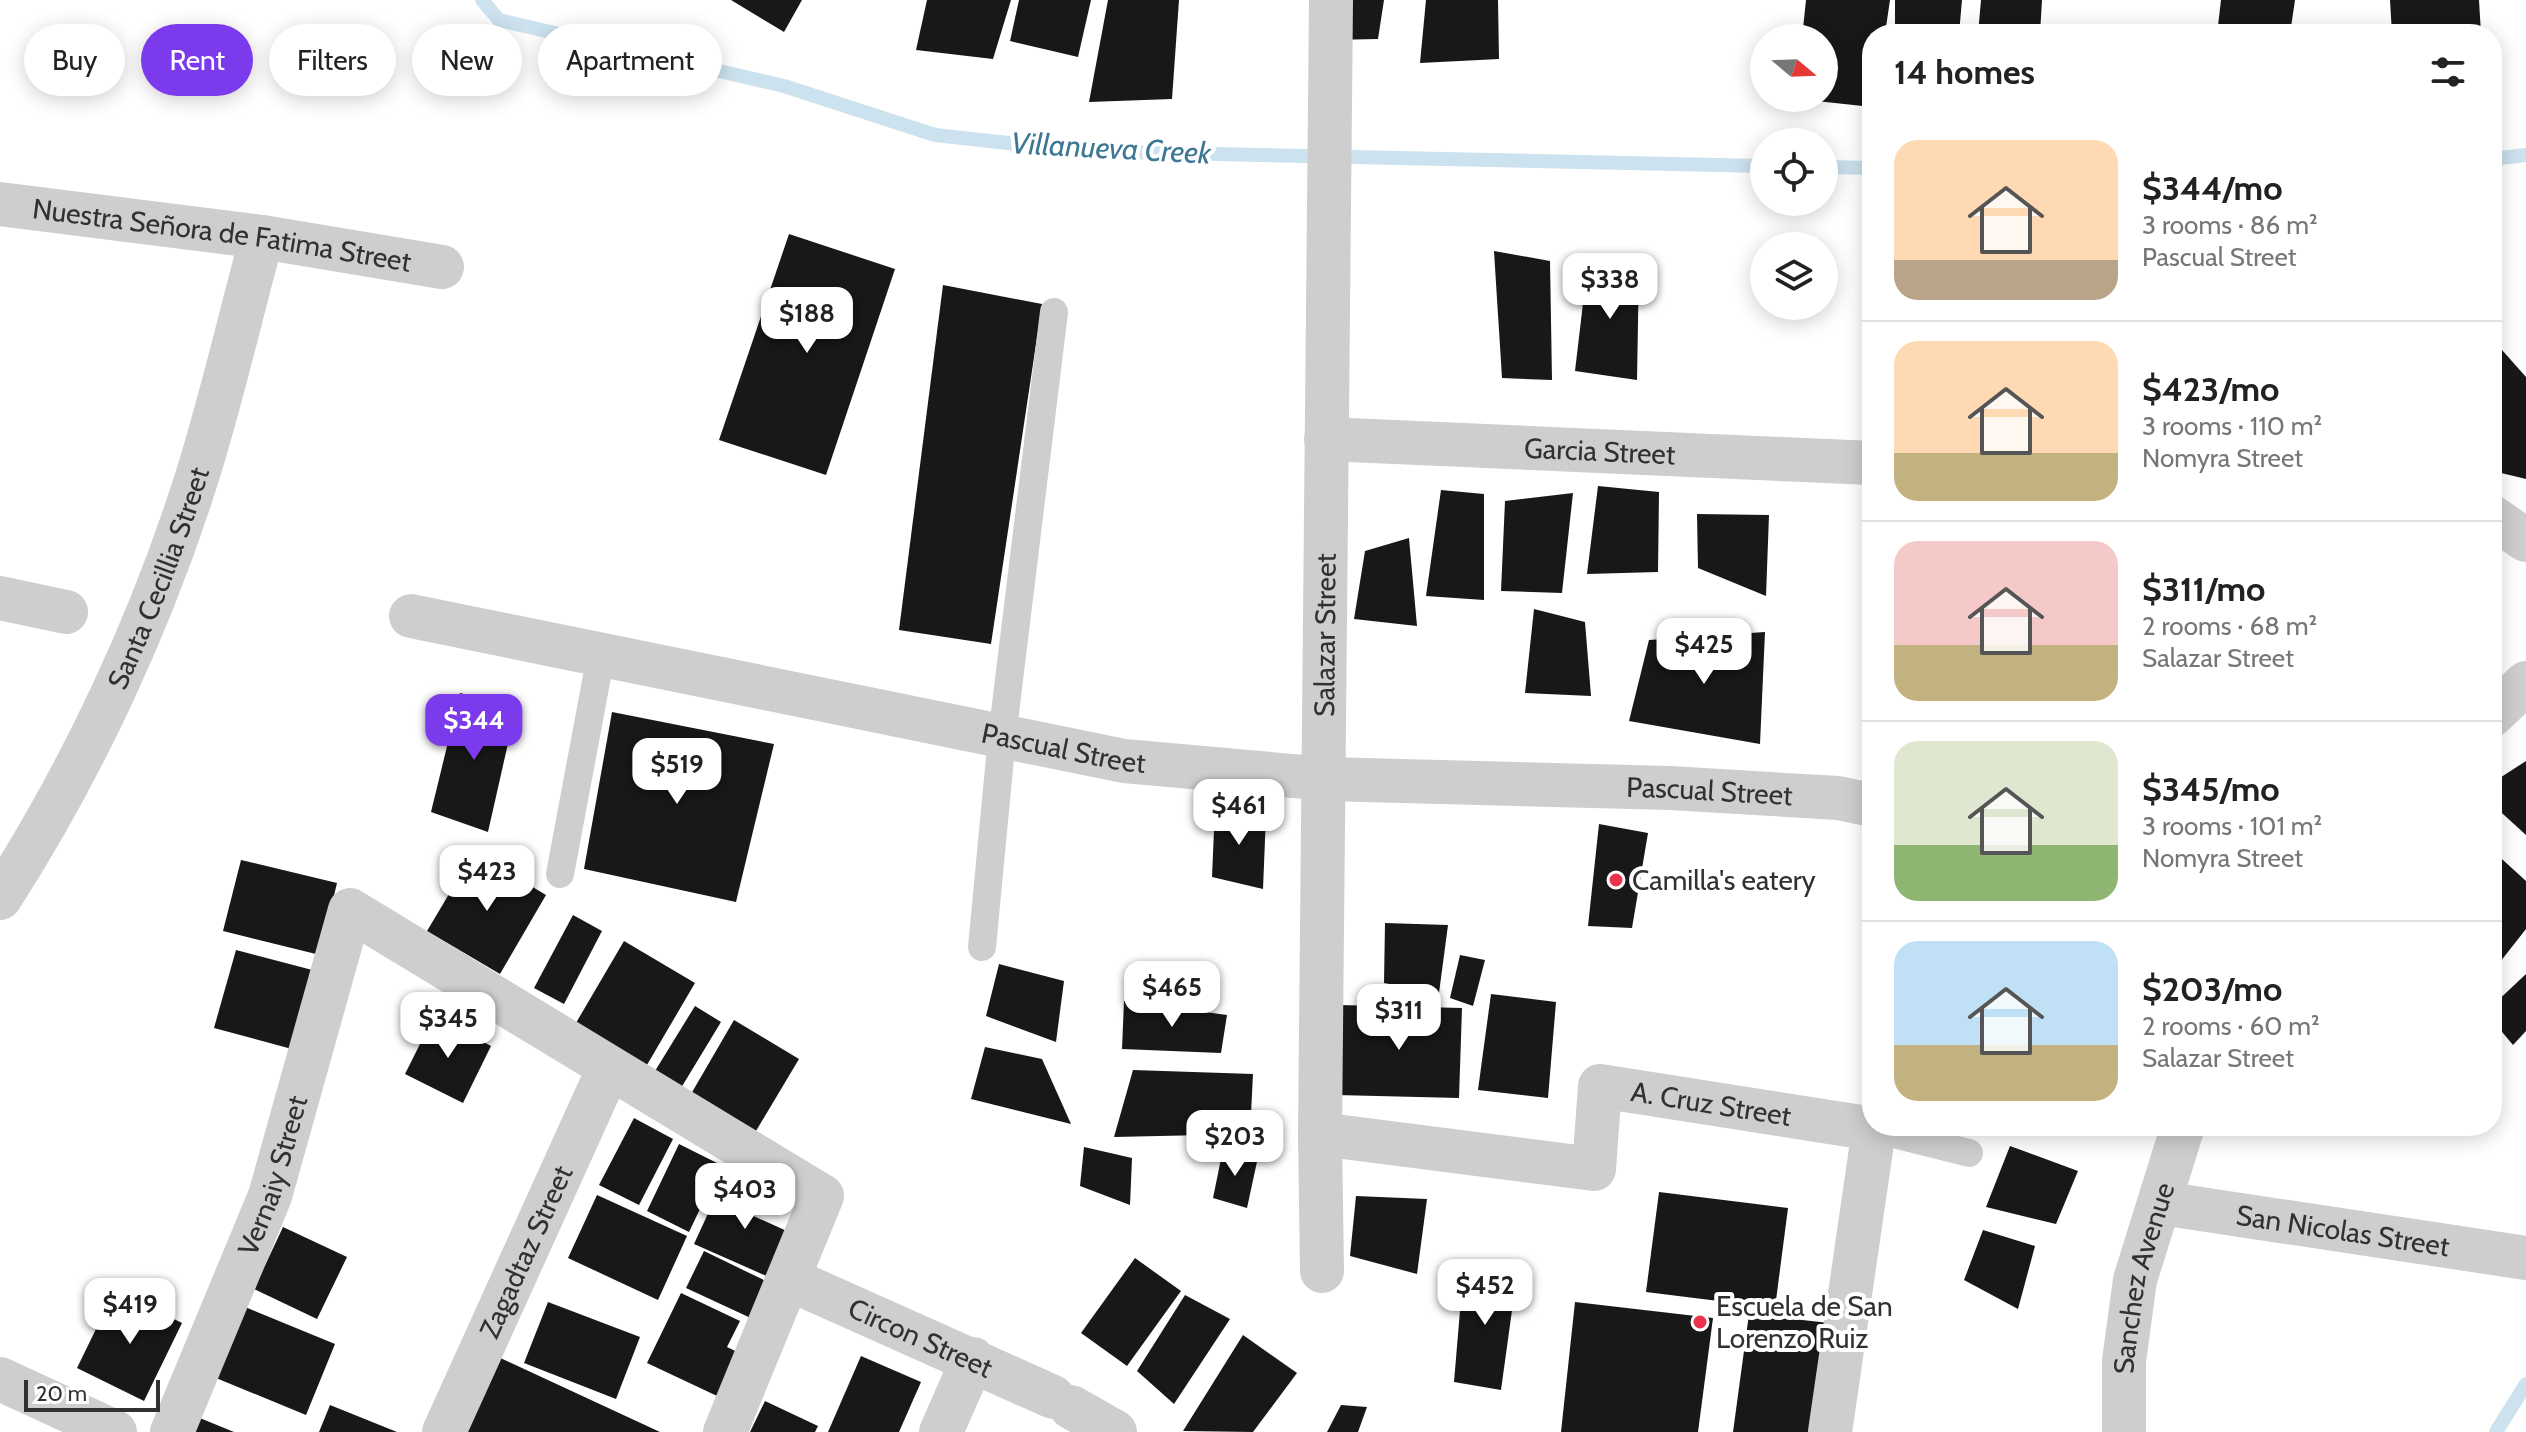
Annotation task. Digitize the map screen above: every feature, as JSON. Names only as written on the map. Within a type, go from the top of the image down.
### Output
[{"type":"street","name":"Salazar Street","points":[[1322,1271],[1320,1134],[1326,779],[1331,0]]},
{"type":"street","name":"Nuestra Señora de Fatima Street","points":[[0,204],[262,237],[442,267]]},
{"type":"street","name":"Santa Cecillia Street","points":[[0,898],[54,813],[141,625],[197,478],[262,237]]},
{"type":"street","name":"Garcia Street","points":[[1326,439],[1862,463]]},
{"type":"street","points":[[2502,524],[2526,540]]},
{"type":"street","points":[[0,598],[66,612]]},
{"type":"street","name":"Pascual Street","points":[[411,616],[1124,761],[1326,779],[1670,788],[1838,798],[1862,803]]},
{"type":"street","points":[[2502,706],[2526,683]]},
{"type":"street","name":"Vernaiy Street","points":[[172,1432],[270,1196],[350,910],[608,1070]]},
{"type":"street","points":[[608,1070],[822,1196],[725,1432]]},
{"type":"street","name":"Zagadtaz Street","points":[[444,1432],[608,1070]]},
{"type":"street","name":"A. Cruz Street","points":[[1320,1134],[1594,1169],[1600,1086],[1862,1127]]},
{"type":"street","points":[[1830,1432],[1873,1136]]},
{"type":"street","name":"Sanchez Avenue","points":[[2124,1432],[2124,1361],[2135,1280],[2180,1136]]},
{"type":"street","name":"San Nicolas Street","points":[[2161,1203],[2526,1258]]},
{"type":"street","name":"Circon Street","points":[[789,1279],[973,1359],[1062,1402],[1115,1432]]},
{"type":"street","points":[[941,1432],[973,1359]]},
{"type":"street","points":[[0,1379],[115,1432]]},
{"type":"lane","points":[[982,947],[1002,737],[1054,312]]},
{"type":"lane","points":[[560,874],[601,655]]},
{"type":"lane","points":[[1902,1136],[1969,1153]]},
{"type":"building","points":[[731,0],[802,0],[784,32]]},
{"type":"building","points":[[927,0],[1011,0],[993,59],[916,50]]},
{"type":"building","points":[[1019,0],[1091,0],[1078,57],[1010,41]]},
{"type":"building","points":[[1108,0],[1179,0],[1172,99],[1089,102]]},
{"type":"building","points":[[1333,0],[1384,0],[1378,39],[1331,40]]},
{"type":"building","points":[[1426,0],[1498,0],[1499,59],[1420,63]]},
{"type":"building","points":[[1806,0],[1890,0],[1886,24],[1862,24],[1862,106],[1838,103],[1838,24],[1803,24]]},
{"type":"building","points":[[1895,0],[1962,0],[1960,24],[1895,24]]},
{"type":"building","points":[[1981,0],[2042,0],[2041,24],[1979,24]]},
{"type":"building","points":[[2221,0],[2295,0],[2291,24],[2218,24]]},
{"type":"building","points":[[2390,0],[2479,0],[2480,24],[2391,24]]},
{"type":"building","points":[[789,234],[895,269],[826,475],[719,440]]},
{"type":"building","points":[[1494,251],[1550,261],[1552,380],[1502,378]]},
{"type":"building","points":[[1588,261],[1639,264],[1637,380],[1575,371]]},
{"type":"building","points":[[943,285],[1042,304],[991,644],[899,630]]},
{"type":"building","points":[[2502,350],[2526,377],[2526,479],[2502,473]]},
{"type":"building","points":[[1598,486],[1659,492],[1658,572],[1587,574]]},
{"type":"building","points":[[1441,490],[1484,494],[1484,600],[1426,596]]},
{"type":"building","points":[[1573,493],[1562,593],[1501,591],[1505,501]]},
{"type":"building","points":[[1697,514],[1769,515],[1766,596],[1698,568]]},
{"type":"building","points":[[1409,538],[1417,626],[1354,619],[1365,551]]},
{"type":"building","points":[[1534,609],[1585,622],[1591,696],[1525,693]]},
{"type":"building","points":[[1765,632],[1760,744],[1629,721],[1649,640]]},
{"type":"building","points":[[460,693],[516,708],[488,832],[431,812]]},
{"type":"building","points":[[612,712],[774,744],[736,902],[584,869]]},
{"type":"building","points":[[2526,761],[2526,835],[2502,813],[2502,777]]},
{"type":"building","points":[[1215,807],[1266,815],[1263,889],[1212,877]]},
{"type":"building","name":"Camilla's eatery","points":[[1599,824],[1648,833],[1632,928],[1588,926]]},
{"type":"building","points":[[474,852],[546,895],[500,974],[427,931]]},
{"type":"building","points":[[2502,859],[2526,881],[2526,929],[2502,959]]},
{"type":"building","points":[[241,860],[337,883],[320,955],[223,931]]},
{"type":"building","points":[[573,915],[602,931],[564,1004],[534,988]]},
{"type":"building","points":[[1385,923],[1448,925],[1439,993],[1384,983]]},
{"type":"building","points":[[624,941],[695,983],[644,1070],[573,1028]]},
{"type":"building","points":[[236,950],[320,972],[299,1051],[214,1028]]},
{"type":"building","points":[[1460,955],[1485,960],[1473,1006],[1450,998]]},
{"type":"building","points":[[999,964],[1064,981],[1056,1042],[986,1016]]},
{"type":"building","points":[[2526,974],[2526,1031],[2513,1045],[2502,1032],[2502,997]]},
{"type":"building","points":[[1491,994],[1556,1002],[1548,1098],[1478,1090]]},
{"type":"building","points":[[1124,1001],[1227,1015],[1221,1053],[1122,1049]]},
{"type":"building","points":[[1339,1005],[1462,1008],[1459,1098],[1336,1095]]},
{"type":"building","points":[[695,1006],[721,1022],[681,1088],[655,1071]]},
{"type":"building","points":[[434,1016],[491,1046],[463,1103],[405,1074]]},
{"type":"building","points":[[734,1020],[799,1059],[756,1131],[691,1094]]},
{"type":"building","points":[[985,1047],[1042,1059],[1071,1124],[971,1099]]},
{"type":"building","points":[[1133,1070],[1253,1074],[1250,1134],[1114,1137]]},
{"type":"building","points":[[634,1118],[673,1139],[639,1205],[599,1185]]},
{"type":"building","points":[[679,1144],[721,1165],[689,1232],[647,1211]]},
{"type":"building","points":[[2010,1146],[2078,1171],[2056,1224],[1986,1207]]},
{"type":"building","points":[[1084,1147],[1132,1158],[1130,1205],[1080,1186]]},
{"type":"building","points":[[1223,1149],[1258,1157],[1247,1208],[1213,1198]]},
{"type":"building","points":[[728,1170],[762,1185],[749,1214],[800,1237],[780,1282],[694,1244]]},
{"type":"building","points":[[1659,1192],[1788,1208],[1775,1308],[1646,1292]]},
{"type":"building","points":[[597,1195],[687,1236],[658,1300],[568,1258]]},
{"type":"building","points":[[1356,1196],[1427,1199],[1417,1274],[1350,1256]]},
{"type":"building","points":[[283,1227],[347,1257],[317,1319],[254,1289]]},
{"type":"building","points":[[1983,1230],[2035,1246],[2018,1309],[1964,1280]]},
{"type":"building","points":[[704,1251],[772,1284],[755,1320],[686,1288]]},
{"type":"building","points":[[1135,1258],[1181,1291],[1127,1366],[1081,1333]]},
{"type":"building","points":[[1518,1267],[1501,1390],[1454,1382],[1463,1275]]},
{"type":"building","points":[[115,1290],[182,1323],[144,1401],[77,1368]]},
{"type":"building","points":[[681,1293],[740,1321],[727,1347],[752,1359],[732,1403],[647,1363]]},
{"type":"building","points":[[1185,1295],[1230,1319],[1174,1404],[1137,1371]]},
{"type":"building","points":[[548,1302],[640,1337],[616,1399],[524,1363]]},
{"type":"building","points":[[1575,1302],[1713,1318],[1698,1432],[1561,1432]]},
{"type":"building","points":[[245,1307],[335,1344],[306,1415],[216,1378]]},
{"type":"building","points":[[1749,1314],[1829,1323],[1815,1432],[1733,1432]]},
{"type":"building","points":[[1243,1335],[1297,1373],[1253,1432],[1183,1431]]},
{"type":"building","points":[[494,1355],[660,1432],[459,1432]]},
{"type":"building","points":[[861,1356],[921,1382],[899,1432],[828,1432]]},
{"type":"building","points":[[765,1401],[818,1426],[815,1432],[750,1432]]},
{"type":"building","points":[[330,1405],[397,1432],[319,1432]]},
{"type":"building","points":[[1341,1405],[1367,1407],[1358,1432],[1327,1432]]},
{"type":"building","points":[[190,1414],[234,1432],[183,1432]]},
{"type":"waterway","name":"Villanueva Creek","points":[[482,0],[499,20],[784,86],[935,135],[1080,151],[1750,166]]},
{"type":"waterway","name":"Villanueva Creek","points":[[2502,158],[2526,155]]},
{"type":"waterway","name":"Villanueva Creek","points":[[1838,167],[1862,168]]},
{"type":"waterway","points":[[2496,1432],[2526,1384]]},
{"type":"place","name":"Camilla's eatery","points":[[1616,880]]},
{"type":"place","name":"Escuela de San Lorenzo Ruiz","points":[[1700,1322]]}]
